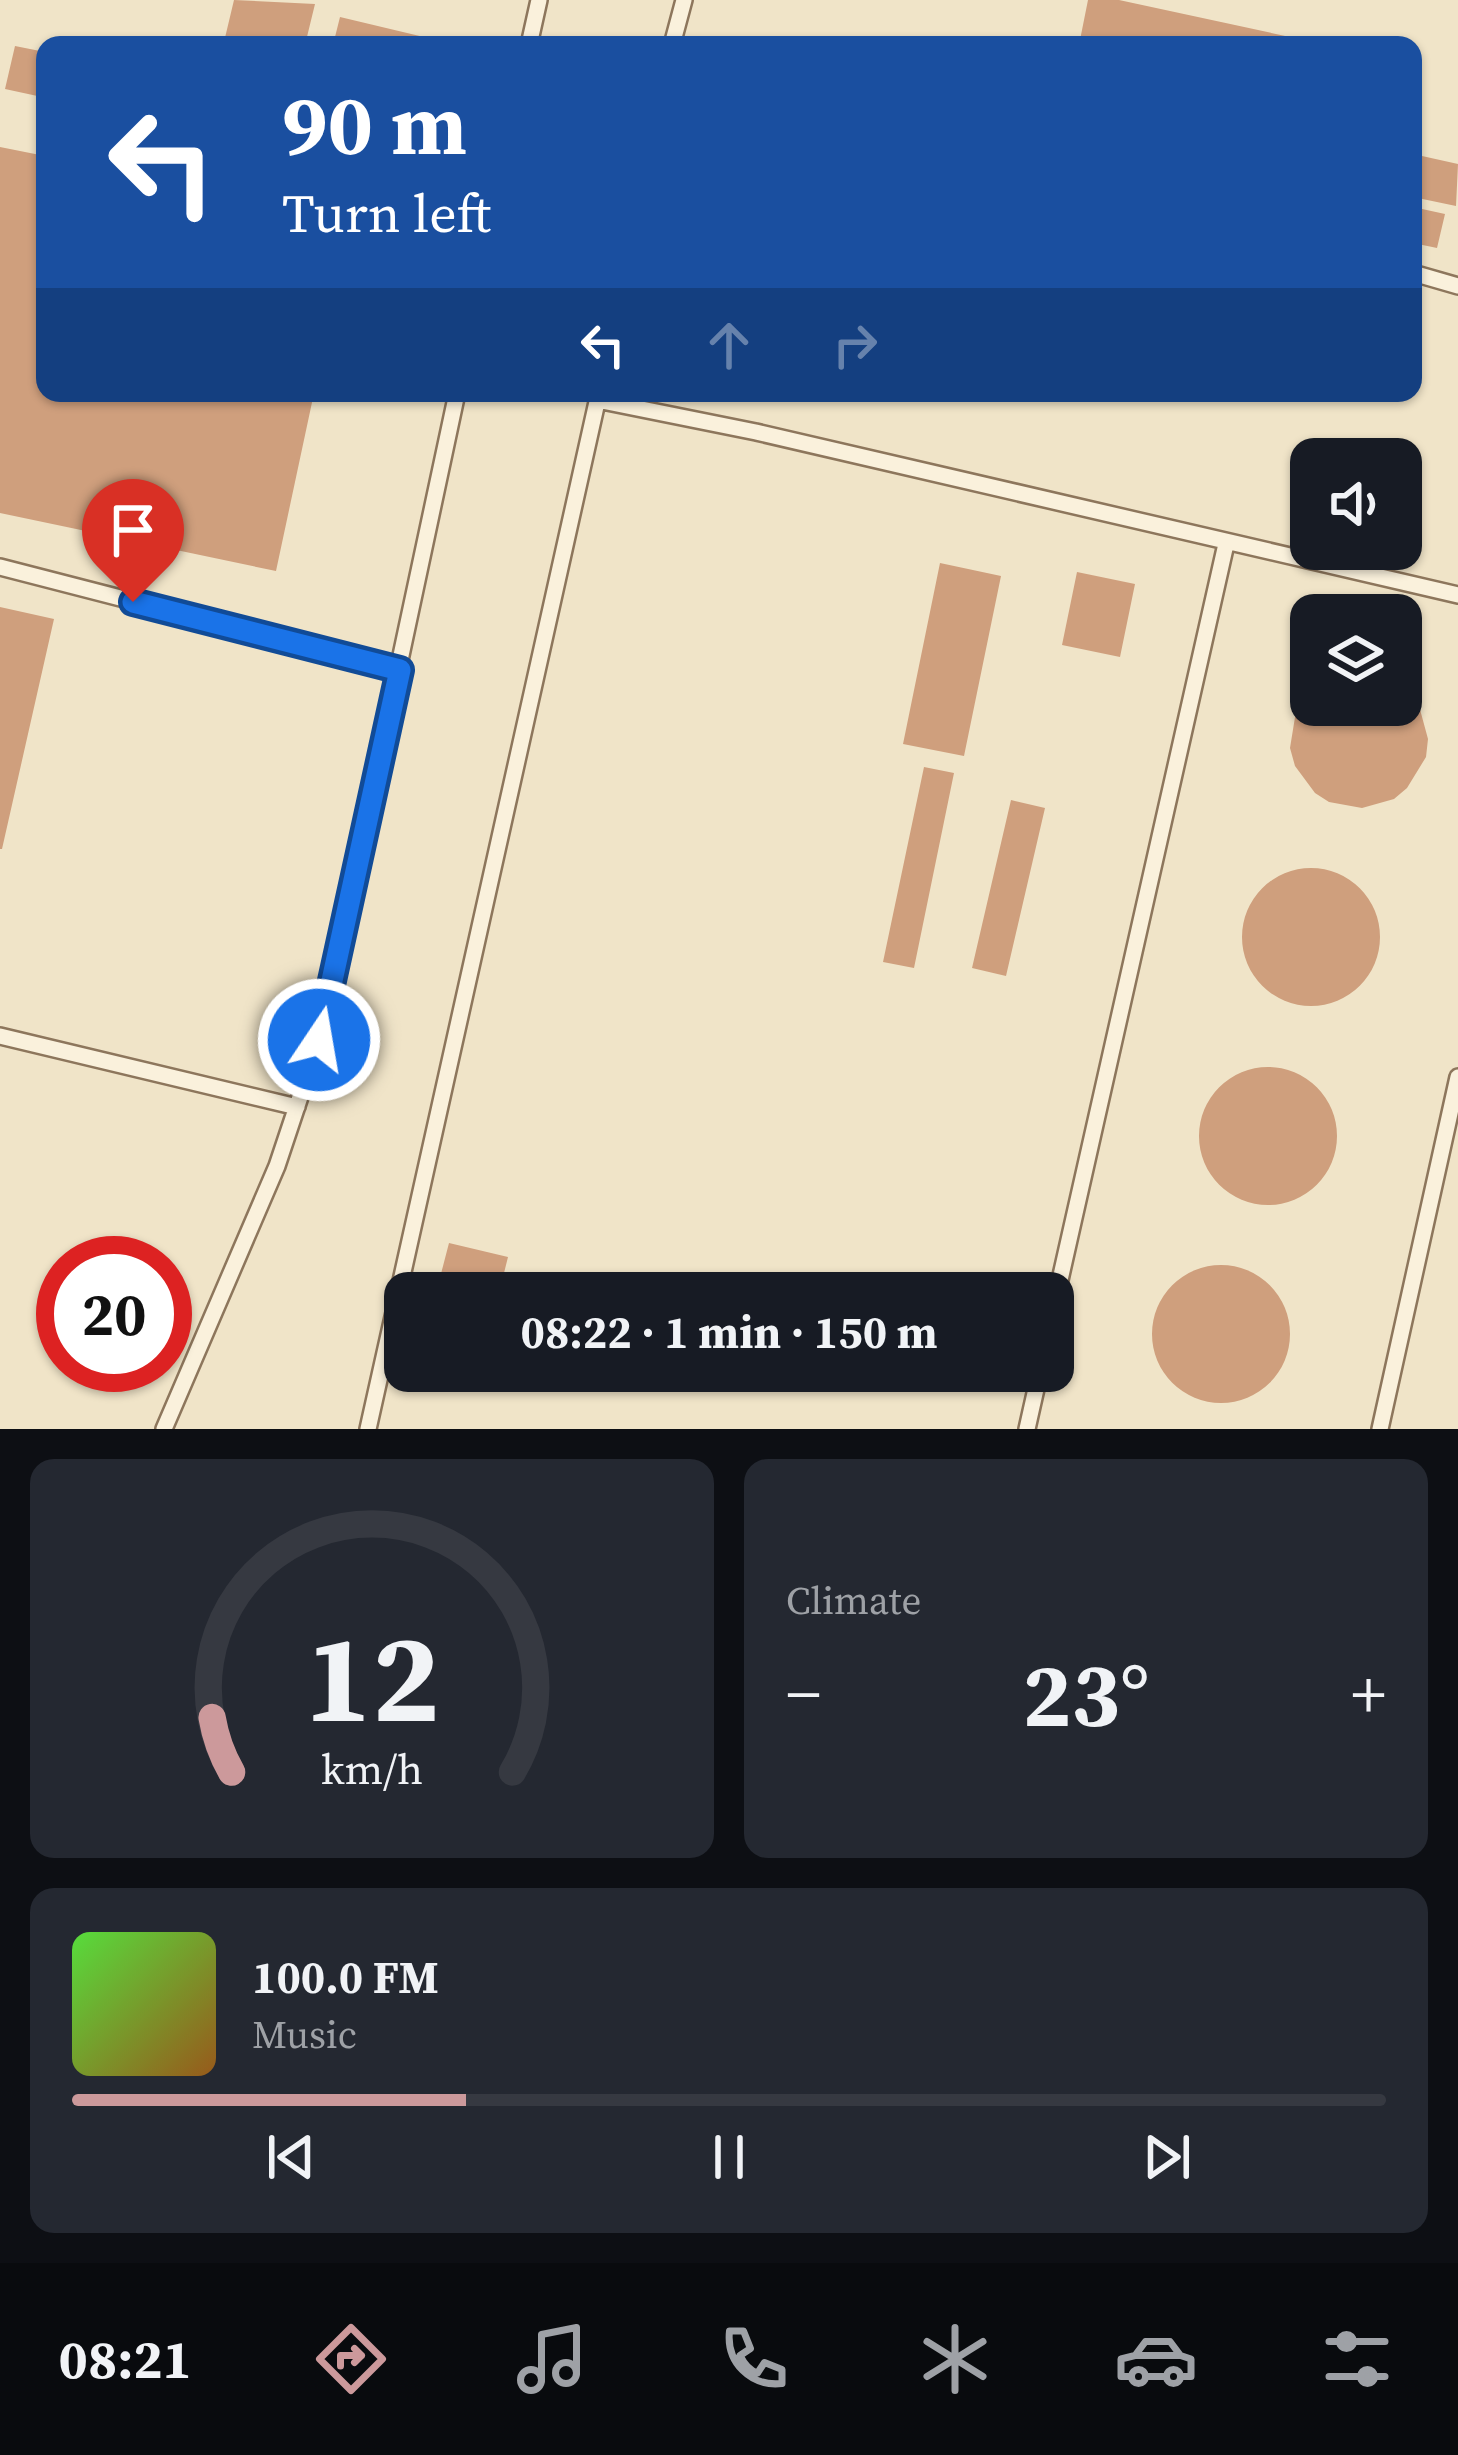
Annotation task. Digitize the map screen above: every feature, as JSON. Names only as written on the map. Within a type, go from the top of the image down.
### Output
[{"type":"lane","points":[[532,36],[539,0]]},
{"type":"lane","points":[[674,36],[684,0]]},
{"type":"lane","points":[[1422,276],[1458,286]]},
{"type":"lane","points":[[164,1429],[297,1107],[319,1040],[455,402]]},
{"type":"lane","points":[[368,1429],[597,402]]},
{"type":"lane","points":[[621,402],[1458,595]]},
{"type":"lane","points":[[1062,1272],[1226,544]]},
{"type":"lane","points":[[0,567],[400,670]]},
{"type":"lane","points":[[0,1036],[297,1107]]},
{"type":"lane","points":[[1380,1429],[1458,1077]]},
{"type":"lane","points":[[1027,1429],[1035,1392]]},
{"type":"building","points":[[234,0],[315,4],[307,36],[225,36]]},
{"type":"building","points":[[1088,0],[1119,0],[1285,36],[1081,36]]},
{"type":"building","points":[[340,17],[420,36],[335,36]]},
{"type":"building","points":[[15,46],[36,50],[36,96],[5,89]]},
{"type":"building","points":[[0,147],[36,154],[36,402],[312,402],[276,571],[0,513]]},
{"type":"building","points":[[1422,156],[1458,164],[1456,206],[1422,199]]},
{"type":"building","points":[[1422,209],[1445,214],[1437,248],[1422,245]]},
{"type":"building","points":[[940,563],[1001,576],[964,756],[903,744]]},
{"type":"building","points":[[1077,572],[1135,584],[1120,657],[1062,645]]},
{"type":"building","points":[[0,607],[54,619],[2,849],[0,849]]},
{"type":"building","points":[[1422,717],[1428,739],[1426,757],[1407,788],[1394,799],[1362,808],[1329,802],[1315,793],[1295,766],[1290,748],[1294,726],[1422,726]]},
{"type":"building","points":[[924,767],[954,773],[914,968],[883,962]]},
{"type":"building","points":[[1011,800],[1045,808],[1006,976],[972,968]]},
{"type":"building","points":[[1311,868],[1337,873],[1360,888],[1375,911],[1380,937],[1375,963],[1360,986],[1337,1001],[1311,1006],[1285,1001],[1262,986],[1247,963],[1242,937],[1247,911],[1262,888],[1285,873]]},
{"type":"building","points":[[1268,1067],[1294,1072],[1317,1087],[1332,1110],[1337,1136],[1332,1162],[1317,1185],[1294,1200],[1268,1205],[1242,1200],[1219,1185],[1204,1162],[1199,1136],[1204,1110],[1219,1087],[1242,1072]]},
{"type":"building","points":[[449,1243],[508,1257],[504,1272],[441,1272]]},
{"type":"building","points":[[1221,1265],[1247,1270],[1270,1285],[1285,1308],[1290,1334],[1285,1360],[1270,1383],[1247,1398],[1221,1403],[1195,1398],[1172,1383],[1157,1360],[1152,1334],[1157,1308],[1172,1285],[1195,1270]]},
{"type":"route","points":[[133,602],[400,670],[319,1040]]}]
